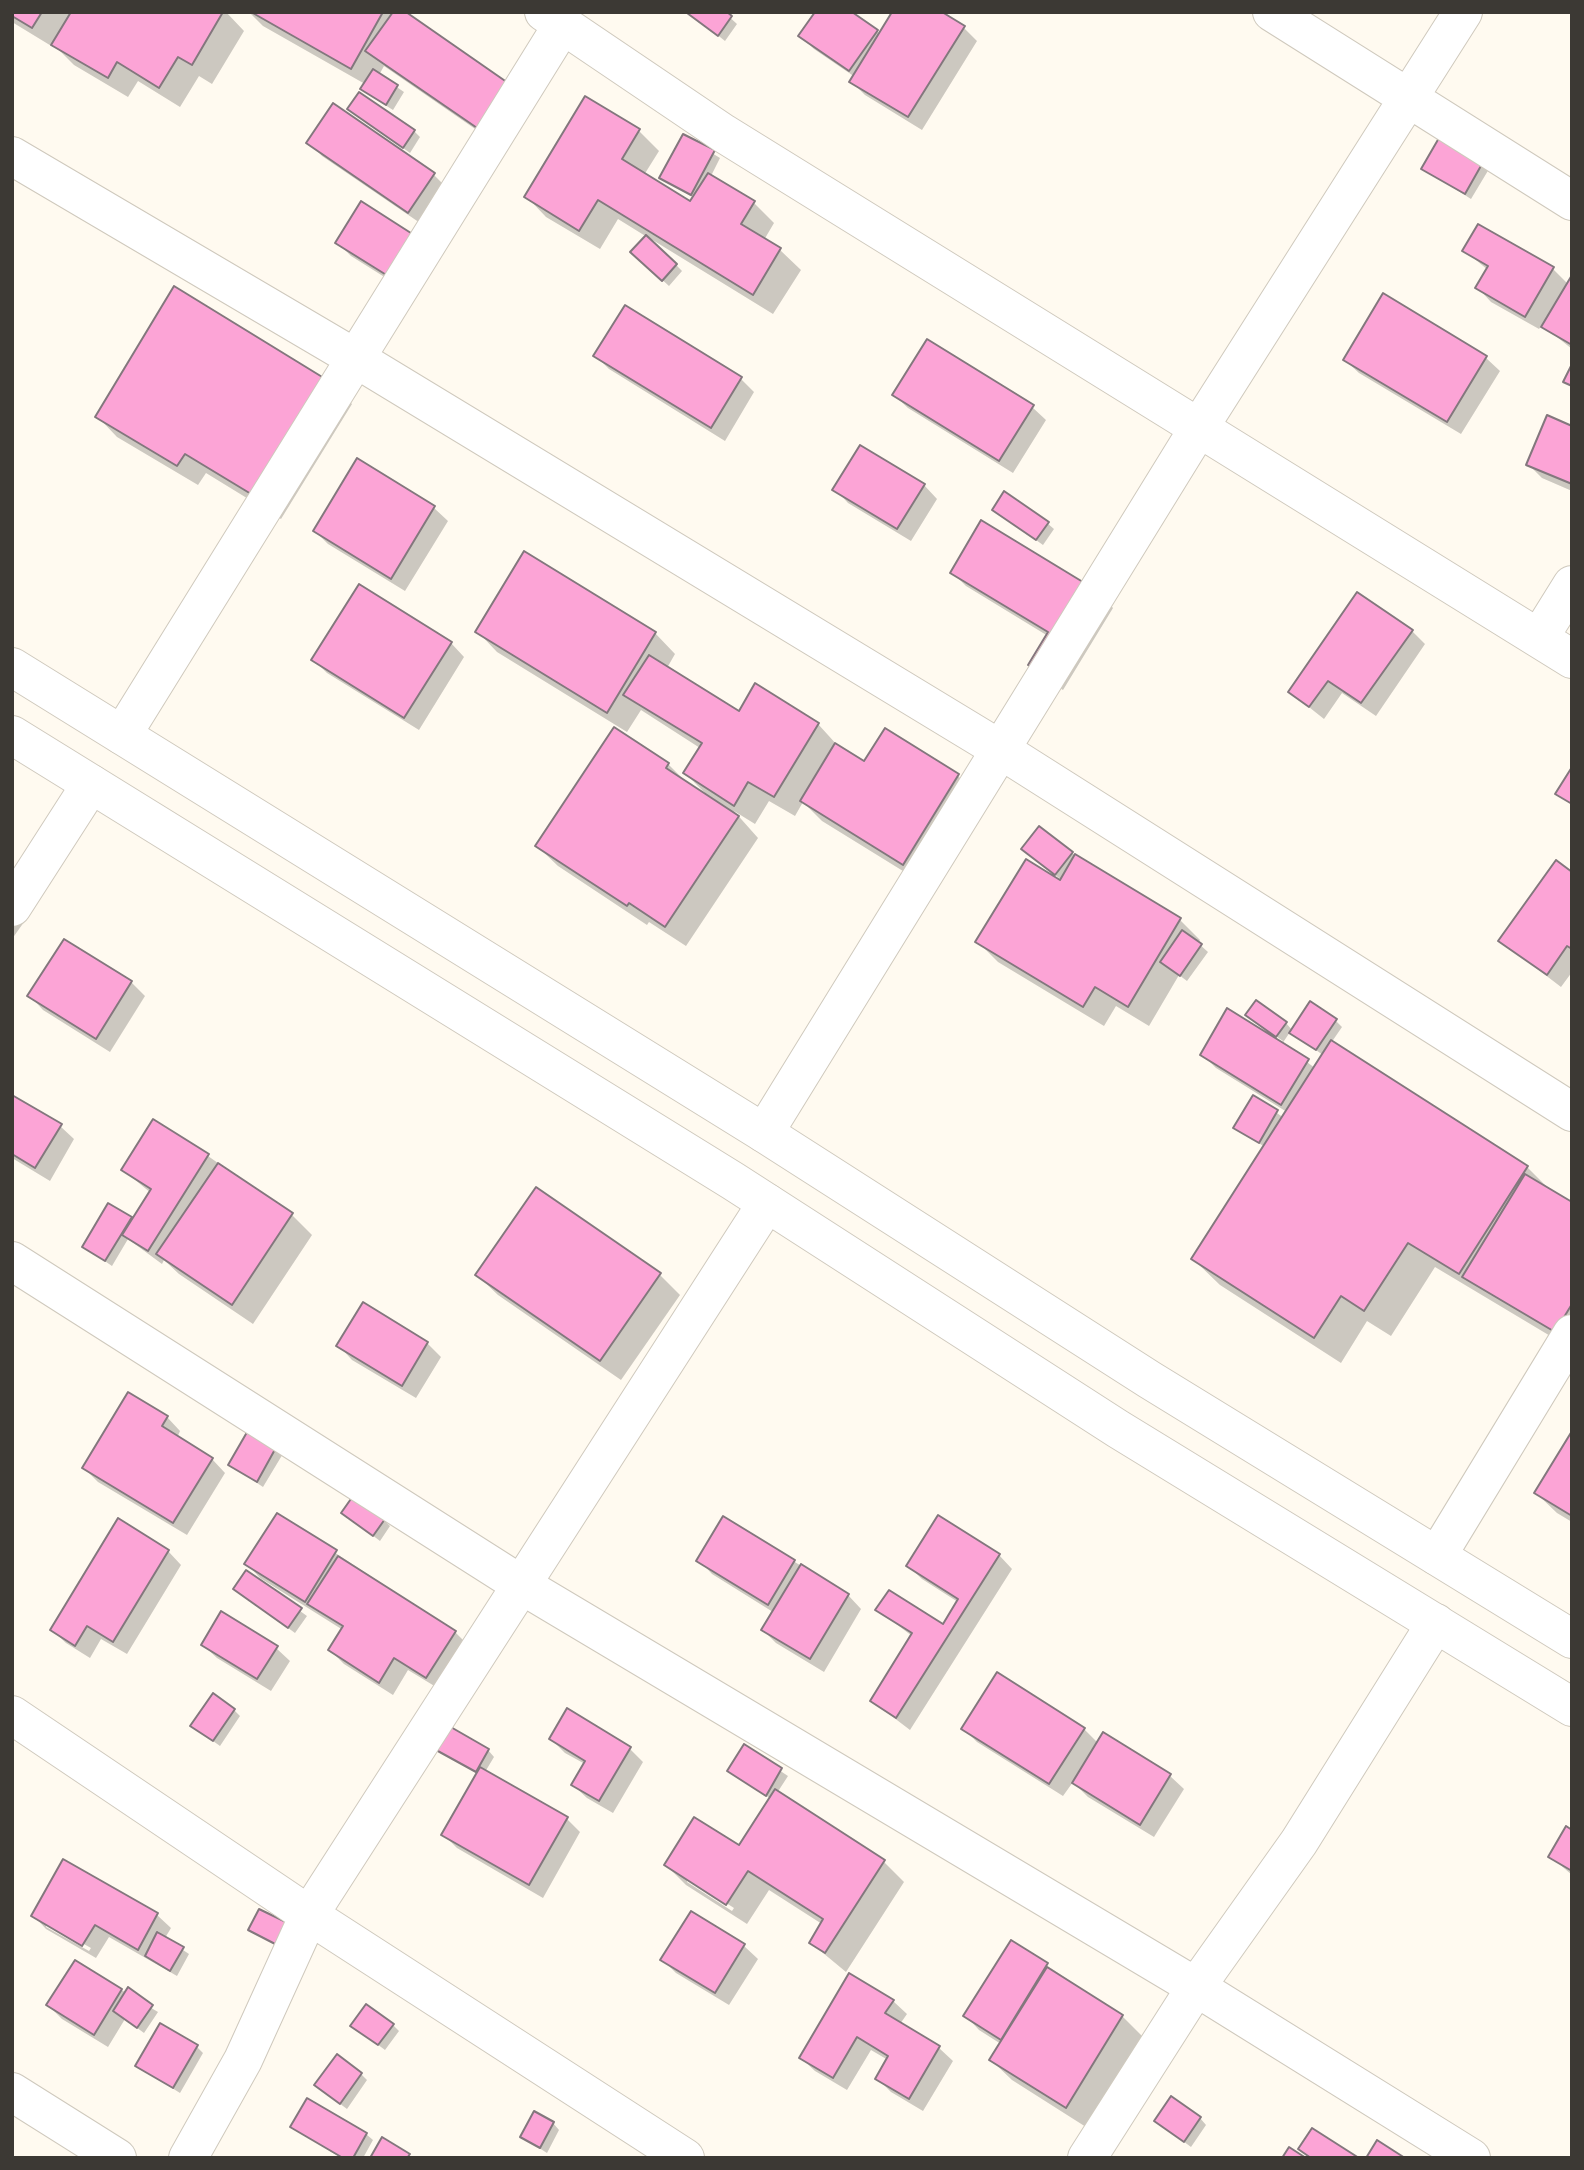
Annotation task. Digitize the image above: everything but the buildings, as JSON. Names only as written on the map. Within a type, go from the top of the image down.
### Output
[{"type":"street","points":[[1272,12],[1572,201]]},
{"type":"street","points":[[764,1133],[1199,426],[1463,12]]},
{"type":"street","points":[[122,736],[355,358],[553,18],[723,133],[1572,659]]},
{"type":"street","points":[[12,156],[355,358],[1001,750],[1572,1112]]},
{"type":"street","points":[[1539,638],[1572,585]]},
{"type":"street","points":[[12,667],[764,1133],[1150,1380],[1572,1639]]},
{"type":"street","points":[[12,735],[767,1203],[1118,1429],[1572,1707]]},
{"type":"street","points":[[12,906],[92,784]]},
{"type":"street","points":[[188,2158],[243,2060],[309,1915],[767,1203]]},
{"type":"street","points":[[12,1261],[520,1584],[1196,1987],[1471,2158]]},
{"type":"street","points":[[1437,1556],[1572,1334]]},
{"type":"street","points":[[1087,2158],[1196,1987],[1299,1842],[1436,1623]]},
{"type":"street","points":[[12,1716],[309,1915],[685,2158]]},
{"type":"street","points":[[12,2092],[117,2158]]}]
